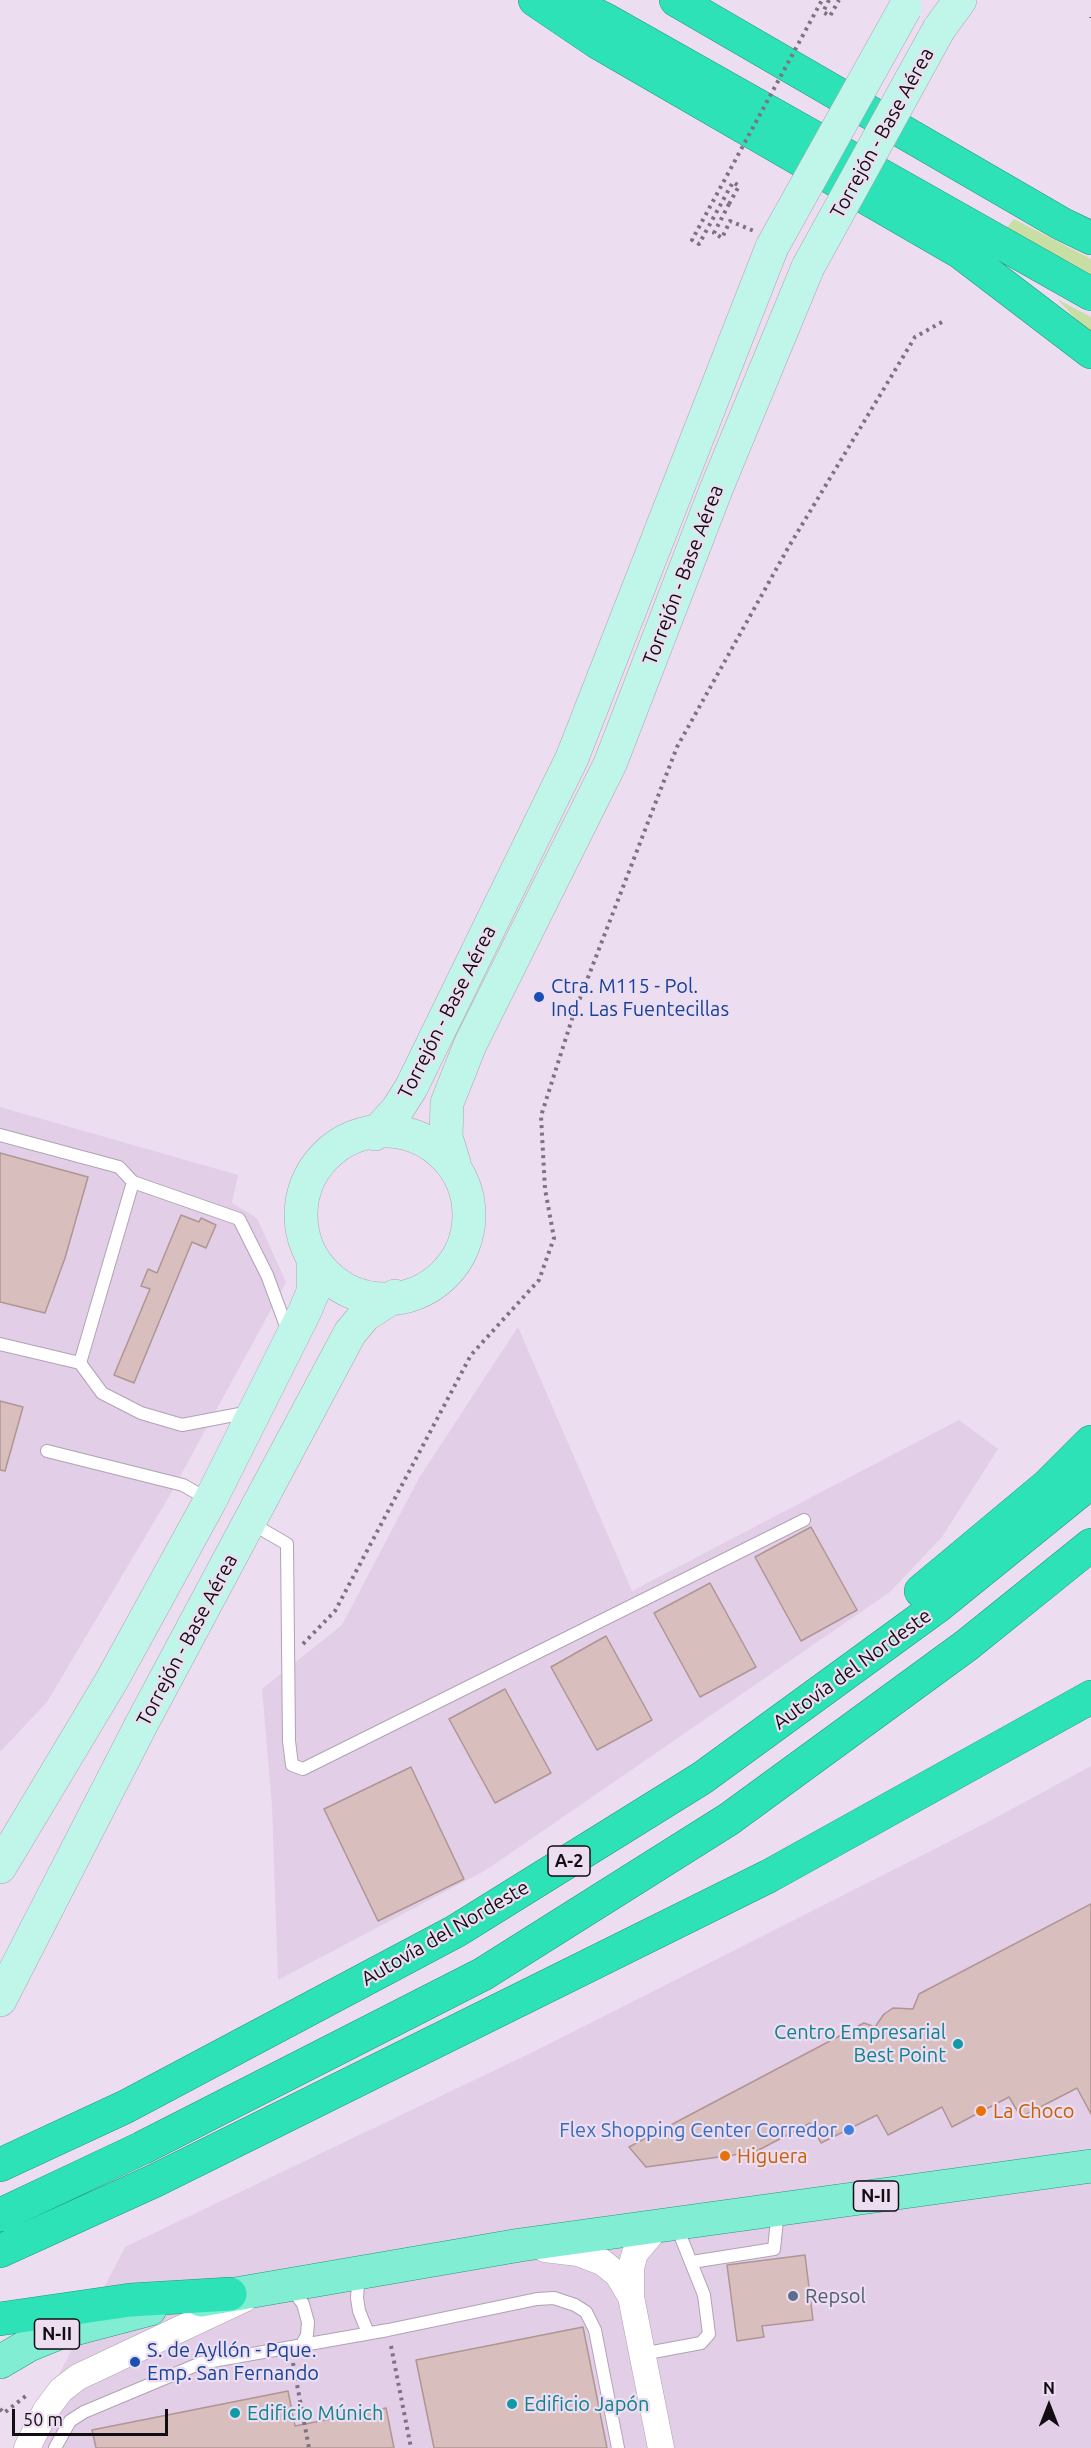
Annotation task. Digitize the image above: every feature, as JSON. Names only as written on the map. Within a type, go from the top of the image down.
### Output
[{"type":"highway","points":[[535,0],[597,42],[960,252],[1091,352]]},
{"type":"highway","points":[[566,0],[608,21],[1091,294]]},
{"type":"highway","points":[[676,0],[1091,238]]},
{"type":"highway","points":[[702,1778],[1048,1485],[1091,1442]]},
{"type":"highway","name":"Autovía del Nordeste","points":[[0,2165],[125,2107],[456,1931],[702,1778],[938,1606],[1091,1482]]},
{"type":"highway","name":"A-2","points":[[0,2215],[142,2148],[483,1974],[729,1819],[967,1645],[1091,1545]]},
{"type":"highway","points":[[1041,1587],[1091,1555]]},
{"type":"highway","points":[[0,2251],[154,2181],[769,1876],[1091,1697]]},
{"type":"highway","points":[[0,2319],[130,2300],[230,2294]]},
{"type":"main road","name":"Torrejón - Base Aérea","points":[[454,1163],[446,1137],[447,1103],[470,1045],[610,764],[717,487],[808,267],[939,29],[960,0]]},
{"type":"main road","name":"Torrejón - Base Aérea","points":[[375,1134],[397,1110],[411,1088],[572,758],[771,249],[908,4]]},
{"type":"main road","points":[[398,1133],[419,1136],[454,1163],[471,1200],[467,1243],[456,1261],[441,1278],[421,1289],[395,1296],[364,1295],[342,1288],[323,1275],[313,1263],[301,1230],[302,1196],[317,1166],[342,1143],[375,1134],[398,1133]]},
{"type":"main road","points":[[0,1866],[112,1680],[210,1501],[292,1341],[313,1293],[313,1263]]},
{"type":"main road","name":"Torrejón - Base Aérea","points":[[0,2000],[141,1725],[350,1333],[365,1315],[395,1296]]},
{"type":"main road","name":"N-II","points":[[0,2362],[29,2345],[59,2333],[152,2309],[278,2285],[520,2245],[1091,2166]]},
{"type":"street","name":"N-II","points":[[666,2225],[681,2213],[703,2206],[1091,2152]]},
{"type":"street","points":[[661,2448],[631,2297],[631,2268],[634,2253],[666,2225]]},
{"type":"street","points":[[520,2245],[578,2253],[602,2262],[618,2274],[631,2297]]},
{"type":"street","points":[[27,2448],[46,2410],[61,2390],[78,2377],[278,2285]]},
{"type":"lane","points":[[0,1135],[119,1167],[133,1182],[239,1219],[267,1275],[292,1341]]},
{"type":"lane","points":[[80,1363],[133,1182]]},
{"type":"lane","points":[[0,1344],[80,1363],[102,1393],[141,1413],[182,1425],[256,1410]]},
{"type":"lane","points":[[48,1451],[183,1485],[210,1501]]},
{"type":"lane","points":[[250,1522],[286,1544],[289,1741],[292,1765],[303,1769],[804,1520]]},
{"type":"lane","points":[[692,2262],[774,2249],[778,2209]]},
{"type":"lane","points":[[642,2355],[701,2343],[710,2334],[704,2295],[692,2262],[666,2225]]},
{"type":"lane","points":[[364,2270],[358,2284],[357,2298],[359,2311],[368,2333]]},
{"type":"lane","points":[[278,2285],[299,2296],[308,2322],[307,2335],[296,2347]]},
{"type":"lane","points":[[55,2448],[70,2421],[84,2412],[201,2363],[387,2330],[537,2299],[554,2298],[575,2305],[586,2312],[595,2331],[618,2448]]},
{"type":"path","points":[[771,249],[760,246],[765,235],[730,221],[722,238],[714,233],[739,186],[733,182],[699,244],[692,240],[822,0]]},
{"type":"path","points":[[829,0],[823,12],[830,16],[838,0]]},
{"type":"path","points":[[288,1659],[335,1611],[471,1355],[539,1280],[554,1238],[545,1189],[540,1116],[572,1019],[677,747],[788,548],[915,337],[942,322]]},
{"type":"path","points":[[387,2330],[411,2448]]},
{"type":"path","points":[[296,2347],[309,2448]]},
{"type":"shaded area","points":[[0,1107],[238,1175],[232,1203],[257,1218],[286,1282],[170,1495],[47,1702],[0,1752]]},
{"type":"shaded area","points":[[518,1327],[632,1591],[959,1420],[998,1449],[942,1537],[890,1592],[486,1870],[278,1980],[272,1806],[262,1689],[342,1625],[419,1478]]},
{"type":"shaded area","points":[[1091,1766],[1091,2448],[21,2448],[125,2247],[535,2051],[984,1824]]},
{"type":"green space","points":[[1014,219],[1091,259],[1091,274],[1007,228]]},
{"type":"green space","points":[[1057,299],[1091,317],[1091,335]]},
{"type":"building","points":[[0,1153],[88,1177],[65,1258],[45,1313],[0,1302]]},
{"type":"building","points":[[181,1215],[199,1222],[201,1218],[216,1225],[206,1248],[192,1242],[134,1383],[114,1375],[150,1289],[141,1286],[148,1269],[157,1273]]},
{"type":"building","points":[[0,1401],[23,1407],[5,1471],[0,1470]]},
{"type":"building","points":[[811,1527],[857,1610],[801,1641],[755,1557]]},
{"type":"building","points":[[710,1583],[756,1667],[700,1697],[654,1613]]},
{"type":"building","points":[[606,1636],[652,1720],[597,1750],[551,1667]]},
{"type":"building","points":[[505,1689],[551,1773],[495,1803],[449,1719]]},
{"type":"building","points":[[411,1767],[464,1879],[378,1921],[324,1809]]},
{"type":"building","name":"Centro Empresarial Best Point","points":[[1091,1904],[1091,2114],[1077,2088],[1021,2117],[1009,2097],[952,2127],[942,2107],[888,2135],[877,2115],[821,2143],[810,2123],[755,2152],[646,2167],[629,2147],[864,2023],[875,2027],[884,2014],[893,2008],[913,2009],[919,1994]]},
{"type":"building","points":[[805,2255],[813,2320],[762,2326],[764,2337],[737,2341],[727,2265]]},
{"type":"building","name":"Edificio Japón","points":[[583,2327],[607,2448],[434,2448],[416,2360]]},
{"type":"building","name":"Edificio Múnich","points":[[288,2391],[295,2426],[386,2408],[394,2448],[96,2448],[92,2430]]},
{"type":"place","name":"Ctra. M115 - Pol. Ind. Las Fuentecillas","points":[[539,997]]},
{"type":"place","name":"Centro Empresarial Best Point","points":[[958,2044]]},
{"type":"place","name":"La Choco","points":[[981,2111]]},
{"type":"place","name":"Flex Shopping Center Corredor","points":[[849,2130]]},
{"type":"place","name":"Higuera","points":[[725,2156]]},
{"type":"place","name":"Repsol","points":[[793,2296]]},
{"type":"place","name":"S. de Ayllón - Pque. Emp. San Fernando","points":[[135,2362]]},
{"type":"place","name":"Edificio Japón","points":[[512,2404]]},
{"type":"place","name":"Edificio Múnich","points":[[235,2413]]}]
